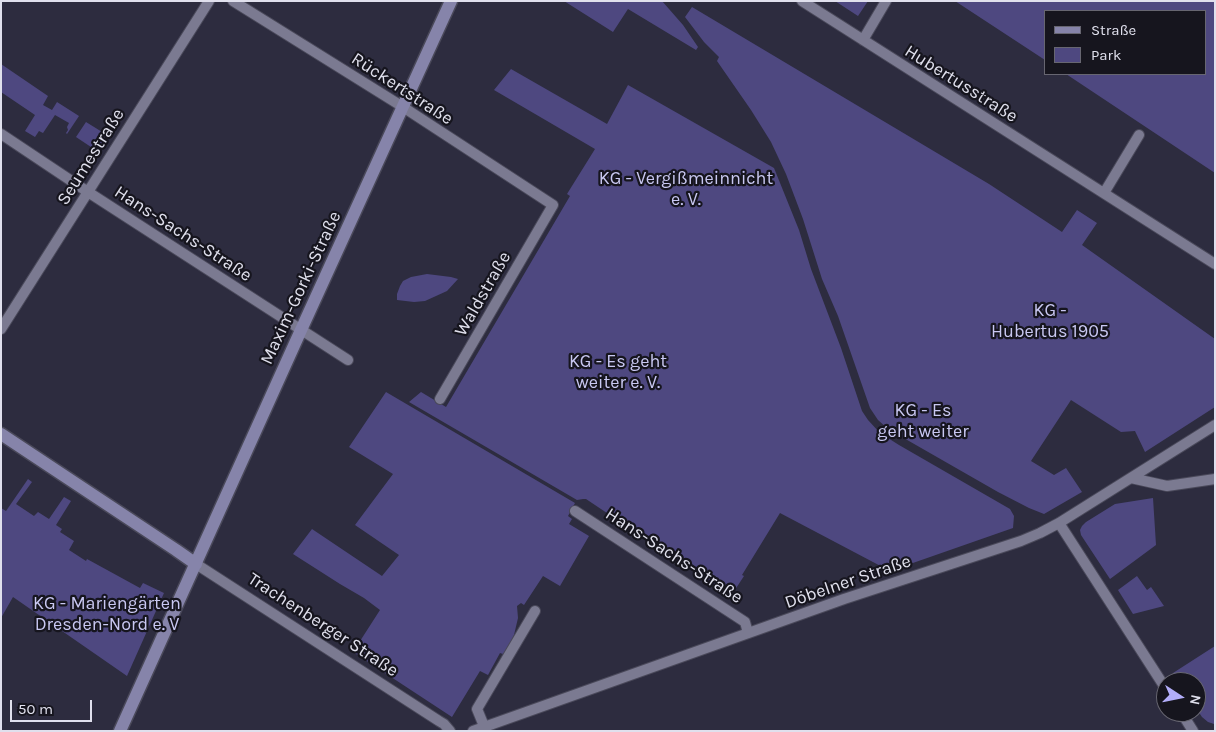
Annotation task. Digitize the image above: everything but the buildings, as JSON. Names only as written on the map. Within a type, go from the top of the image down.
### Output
[{"type":"street","name":"Seumestraße","points":[[1,329],[209,1]]},
{"type":"street","name":"Rückertstraße","points":[[233,1],[403,107],[553,205]]},
{"type":"street","name":"Maxim-Gorki-Straße","points":[[120,731],[451,1]]},
{"type":"street","name":"Hubertusstraße","points":[[802,1],[1215,264]]},
{"type":"street","points":[[862,40],[886,1]]},
{"type":"street","name":"Hans-Sachs-Straße","points":[[1,134],[348,360]]},
{"type":"street","points":[[1104,194],[1139,135]]},
{"type":"street","name":"Waldstraße","points":[[440,399],[553,205]]},
{"type":"street","name":"Döbelner Straße","points":[[473,731],[844,599],[1021,541],[1059,523],[1215,425]]},
{"type":"street","name":"Trachenberger Straße","points":[[1,434],[196,564],[439,721],[450,731]]},
{"type":"street","points":[[1131,478],[1167,486],[1215,479]]},
{"type":"street","name":"Hans-Sachs-Straße","points":[[575,511],[745,622],[748,634]]},
{"type":"street","points":[[1059,523],[1156,673]]},
{"type":"street","points":[[484,726],[477,708],[534,611]]},
{"type":"green space","points":[[564,1],[662,1],[683,25],[698,47],[696,50],[628,9],[613,32]]},
{"type":"green space","points":[[835,1],[868,1],[858,16]]},
{"type":"green space","points":[[955,1],[1215,1],[1215,173],[1068,75],[1206,75],[1206,10],[1044,10],[1044,59]]},
{"type":"green space","name":"KG - Hubertus 1905","points":[[692,7],[989,184],[1062,232],[1077,210],[1097,223],[1082,245],[1215,339],[1215,407],[1145,452],[1135,431],[1121,432],[1071,400],[1031,461],[1054,475],[1066,468],[1082,492],[1044,514],[998,492],[888,429],[878,420],[870,408],[838,316],[822,279],[786,174],[771,142],[717,61],[719,57],[704,42],[685,17]]},
{"type":"green space","points":[[1,64],[48,96],[43,105],[52,110],[57,102],[79,116],[67,134],[69,123],[55,115],[43,133],[39,131],[35,137],[25,131],[35,115],[1,92]]},
{"type":"green space","name":"KG - Es geht weiter e. V.","points":[[511,69],[607,124],[628,85],[774,168],[799,230],[862,411],[880,433],[1010,509],[1014,516],[1013,528],[890,571],[780,513],[731,596],[586,499],[577,500],[409,402],[421,392],[446,407],[570,196],[567,194],[595,149],[494,90]]},
{"type":"green space","points":[[86,122],[107,135],[97,151],[76,137]]},
{"type":"green space","points":[[427,274],[458,279],[447,291],[425,301],[397,300],[397,294],[403,281],[411,277]]},
{"type":"green space","points":[[386,392],[575,503],[568,516],[572,519],[569,524],[589,536],[560,586],[543,576],[524,605],[521,603],[517,606],[518,618],[508,649],[503,654],[500,653],[488,675],[480,671],[452,717],[353,652],[380,610],[293,554],[312,529],[382,576],[399,555],[355,525],[393,474],[349,447]]},
{"type":"green space","name":"KG - Mariengärten Dresden-Nord e. V","points":[[28,479],[32,482],[16,504],[34,516],[38,512],[49,519],[64,497],[71,501],[56,525],[62,529],[60,532],[74,541],[69,550],[86,561],[87,559],[140,588],[143,583],[164,593],[127,676],[13,597],[1,618],[1,508],[6,511]]},
{"type":"green space","points":[[1153,498],[1156,545],[1110,579],[1081,535],[1080,530],[1082,526],[1115,504]]},
{"type":"green space","points":[[1137,576],[1147,590],[1151,587],[1164,606],[1133,614],[1118,590]]},
{"type":"green space","points":[[1215,646],[1215,724],[1206,720],[1206,672],[1175,672]]},
{"type":"park label","name":"KG - Vergißmeinnicht e. V.","points":[[686,189]]},
{"type":"park label","name":"KG - Es geht weiter","points":[[923,421]]}]
